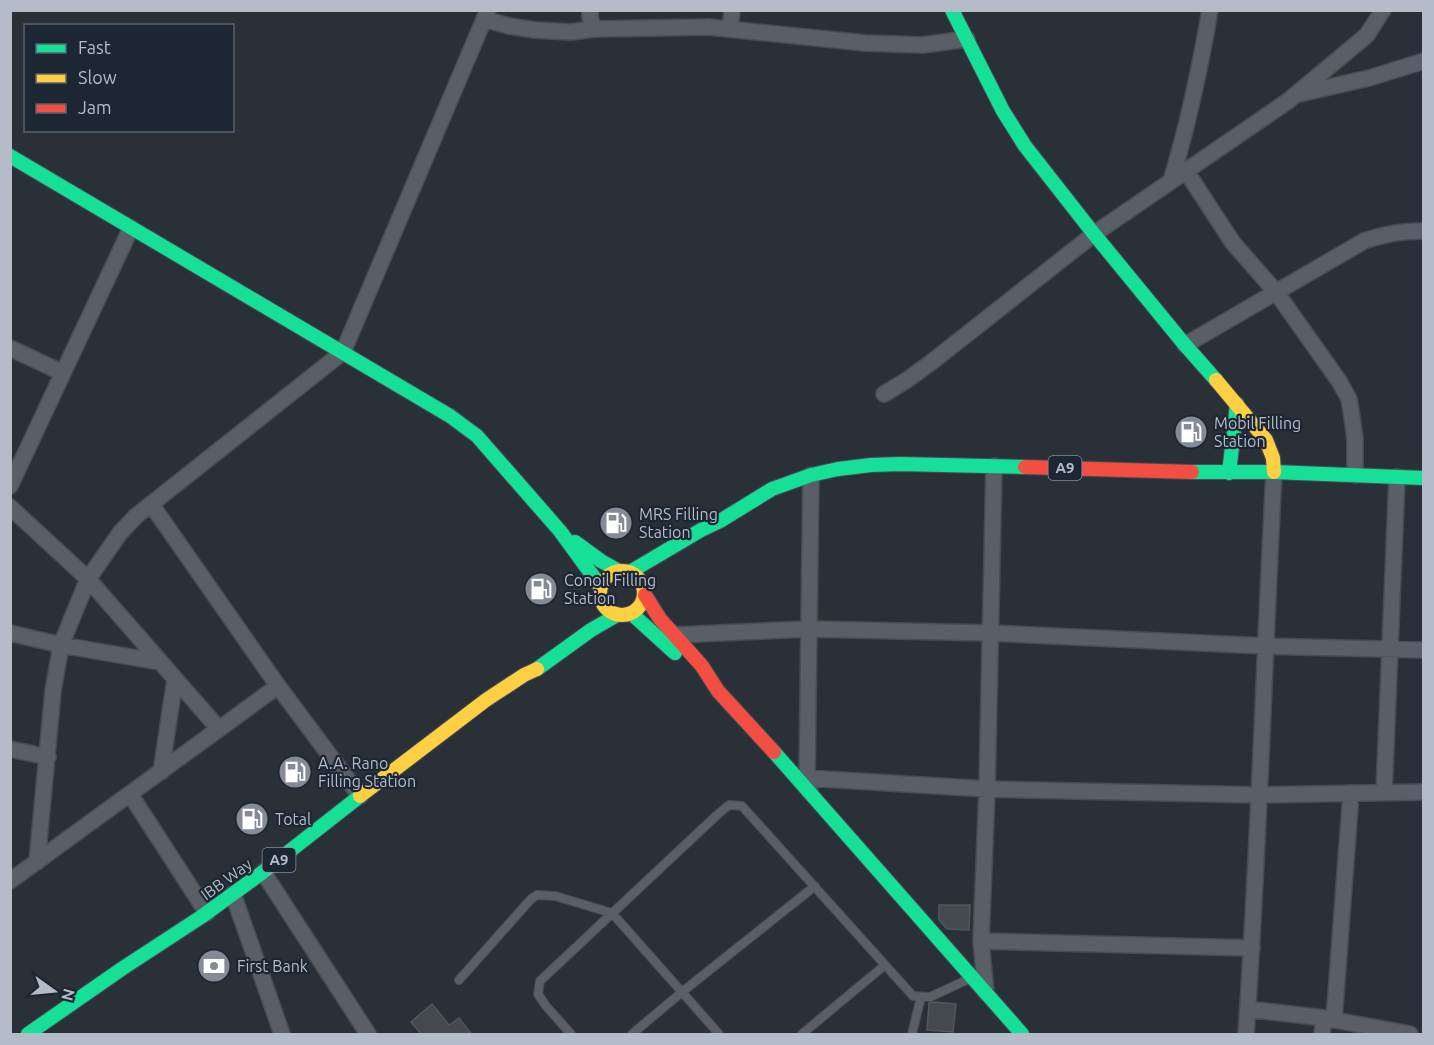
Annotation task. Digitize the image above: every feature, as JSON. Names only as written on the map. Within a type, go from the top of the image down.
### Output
[{"type":"main road","points":[[952,10],[1003,111],[1025,146],[1094,234],[1266,440],[1273,458],[1274,472]]},
{"type":"main road","points":[[10,156],[450,416],[477,436],[560,531],[603,606],[616,615]]},
{"type":"main road","points":[[1229,473],[1237,404]]},
{"type":"main road","name":"A9","points":[[598,598],[604,579],[611,574],[625,572],[720,521],[772,489],[811,475],[838,469],[900,464],[1229,473],[1274,472],[1424,478]]},
{"type":"main road","name":"A9","points":[[687,554],[720,521]]},
{"type":"main road","points":[[560,531],[601,561],[641,581],[647,587],[660,619],[702,666],[718,691]]},
{"type":"main road","points":[[647,587],[643,603],[632,614],[696,675],[718,691],[808,785],[1022,1035]]},
{"type":"main road","name":"A9","points":[[524,675],[540,668],[591,630],[616,615],[632,614]]},
{"type":"main road","name":"A9","points":[[524,675],[540,655],[563,634]]},
{"type":"main road","name":"IBB Way","points":[[28,1035],[123,968],[207,913],[486,700],[524,675]]},
{"type":"street","points":[[591,10],[590,17],[594,29]]},
{"type":"street","points":[[730,29],[732,10]]},
{"type":"street","points":[[1171,181],[1202,59],[1210,10]]},
{"type":"street","points":[[884,394],[933,361],[1094,234],[1296,94],[1367,35],[1383,10]]},
{"type":"street","points":[[37,862],[54,691],[61,645],[88,579],[120,533],[136,516],[343,352],[486,15],[509,26],[571,32],[594,29],[708,27],[864,43],[923,45],[967,39]]},
{"type":"street","points":[[1296,94],[1369,78],[1424,61]]},
{"type":"street","points":[[1186,171],[1233,243],[1276,292],[1339,381],[1349,399],[1355,439],[1355,475]]},
{"type":"street","points":[[12,479],[131,228]]},
{"type":"street","points":[[1185,345],[1364,241],[1404,231],[1424,231]]},
{"type":"street","points":[[10,348],[63,373]]},
{"type":"street","points":[[986,993],[981,941],[987,789],[994,466]]},
{"type":"street","points":[[1246,1035],[1260,795],[1274,472]]},
{"type":"street","points":[[811,475],[808,785],[1260,795],[1424,792]]},
{"type":"street","points":[[1384,793],[1397,477]]},
{"type":"street","points":[[151,504],[278,686],[360,796]]},
{"type":"street","points":[[10,507],[88,579],[219,729]]},
{"type":"street","points":[[674,634],[809,629],[990,633],[1265,646],[1424,650]]},
{"type":"street","points":[[10,633],[61,645],[160,662]]},
{"type":"street","points":[[161,772],[176,679]]},
{"type":"street","points":[[10,881],[278,686]]},
{"type":"street","points":[[10,748],[48,757]]},
{"type":"street","points":[[130,794],[207,913]]},
{"type":"street","points":[[1322,1035],[1329,1019],[1351,794]]},
{"type":"street","points":[[263,872],[368,1035]]},
{"type":"street","points":[[233,894],[282,1035]]},
{"type":"street","points":[[981,941],[1252,948]]},
{"type":"street","points":[[1248,1009],[1329,1019],[1410,1035]]},
{"type":"lane","points":[[571,1035],[538,994],[540,981],[729,805],[742,806],[913,996],[930,997],[971,978]]},
{"type":"lane","points":[[632,1035],[815,886]]},
{"type":"lane","points":[[459,980],[531,899],[537,895],[555,896],[612,913],[719,1035]]},
{"type":"lane","points":[[802,1035],[885,965]]},
{"type":"lane","points":[[912,1035],[921,997]]},
{"type":"building","points":[[939,905],[970,905],[969,930],[947,929],[939,920]]},
{"type":"building","points":[[929,1003],[956,1004],[953,1032],[927,1030]]},
{"type":"building","points":[[432,1004],[449,1025],[459,1018],[472,1035],[422,1035],[411,1022]]},
{"type":"traffic: fast","points":[[952,10],[1003,111],[1025,146],[1094,234],[1216,380]]},
{"type":"traffic: fast","points":[[10,156],[450,416],[477,436],[560,531],[601,587]]},
{"type":"traffic: fast","points":[[1229,473],[1237,404]]},
{"type":"traffic: fast","points":[[630,572],[772,489],[811,475],[871,465],[1025,467]]},
{"type":"traffic: fast","points":[[1192,472],[1274,472],[1424,478]]},
{"type":"traffic: fast","points":[[575,542],[619,571]]},
{"type":"traffic: fast","points":[[632,614],[675,653]]},
{"type":"traffic: fast","points":[[537,669],[591,630],[617,615]]},
{"type":"traffic: fast","points":[[774,752],[1022,1034]]},
{"type":"traffic: fast","points":[[28,1034],[201,917],[360,796]]},
{"type":"traffic: slow","points":[[1216,380],[1266,440],[1273,458],[1274,472]]},
{"type":"traffic: slow","points":[[622,571],[631,572],[638,577],[643,584],[644,593],[643,602],[638,609],[631,614],[622,615],[613,614],[606,609],[601,602],[600,593],[601,584],[606,577],[613,572],[622,571]]},
{"type":"traffic: slow","points":[[360,796],[486,700],[537,669]]},
{"type":"traffic: jam","points":[[1025,467],[1192,472]]},
{"type":"traffic: jam","points":[[645,595],[660,619],[702,666],[718,691],[774,752]]},
{"type":"place","name":"Mobil Filling Station","points":[[1191,432]]},
{"type":"place","name":"MRS Filling Station","points":[[616,523]]},
{"type":"place","name":"Conoil Filling Station","points":[[541,589]]},
{"type":"place","name":"A.A. Rano Filling Station","points":[[295,772]]},
{"type":"place","name":"Total","points":[[252,819]]},
{"type":"place","name":"First Bank","points":[[214,966]]}]
